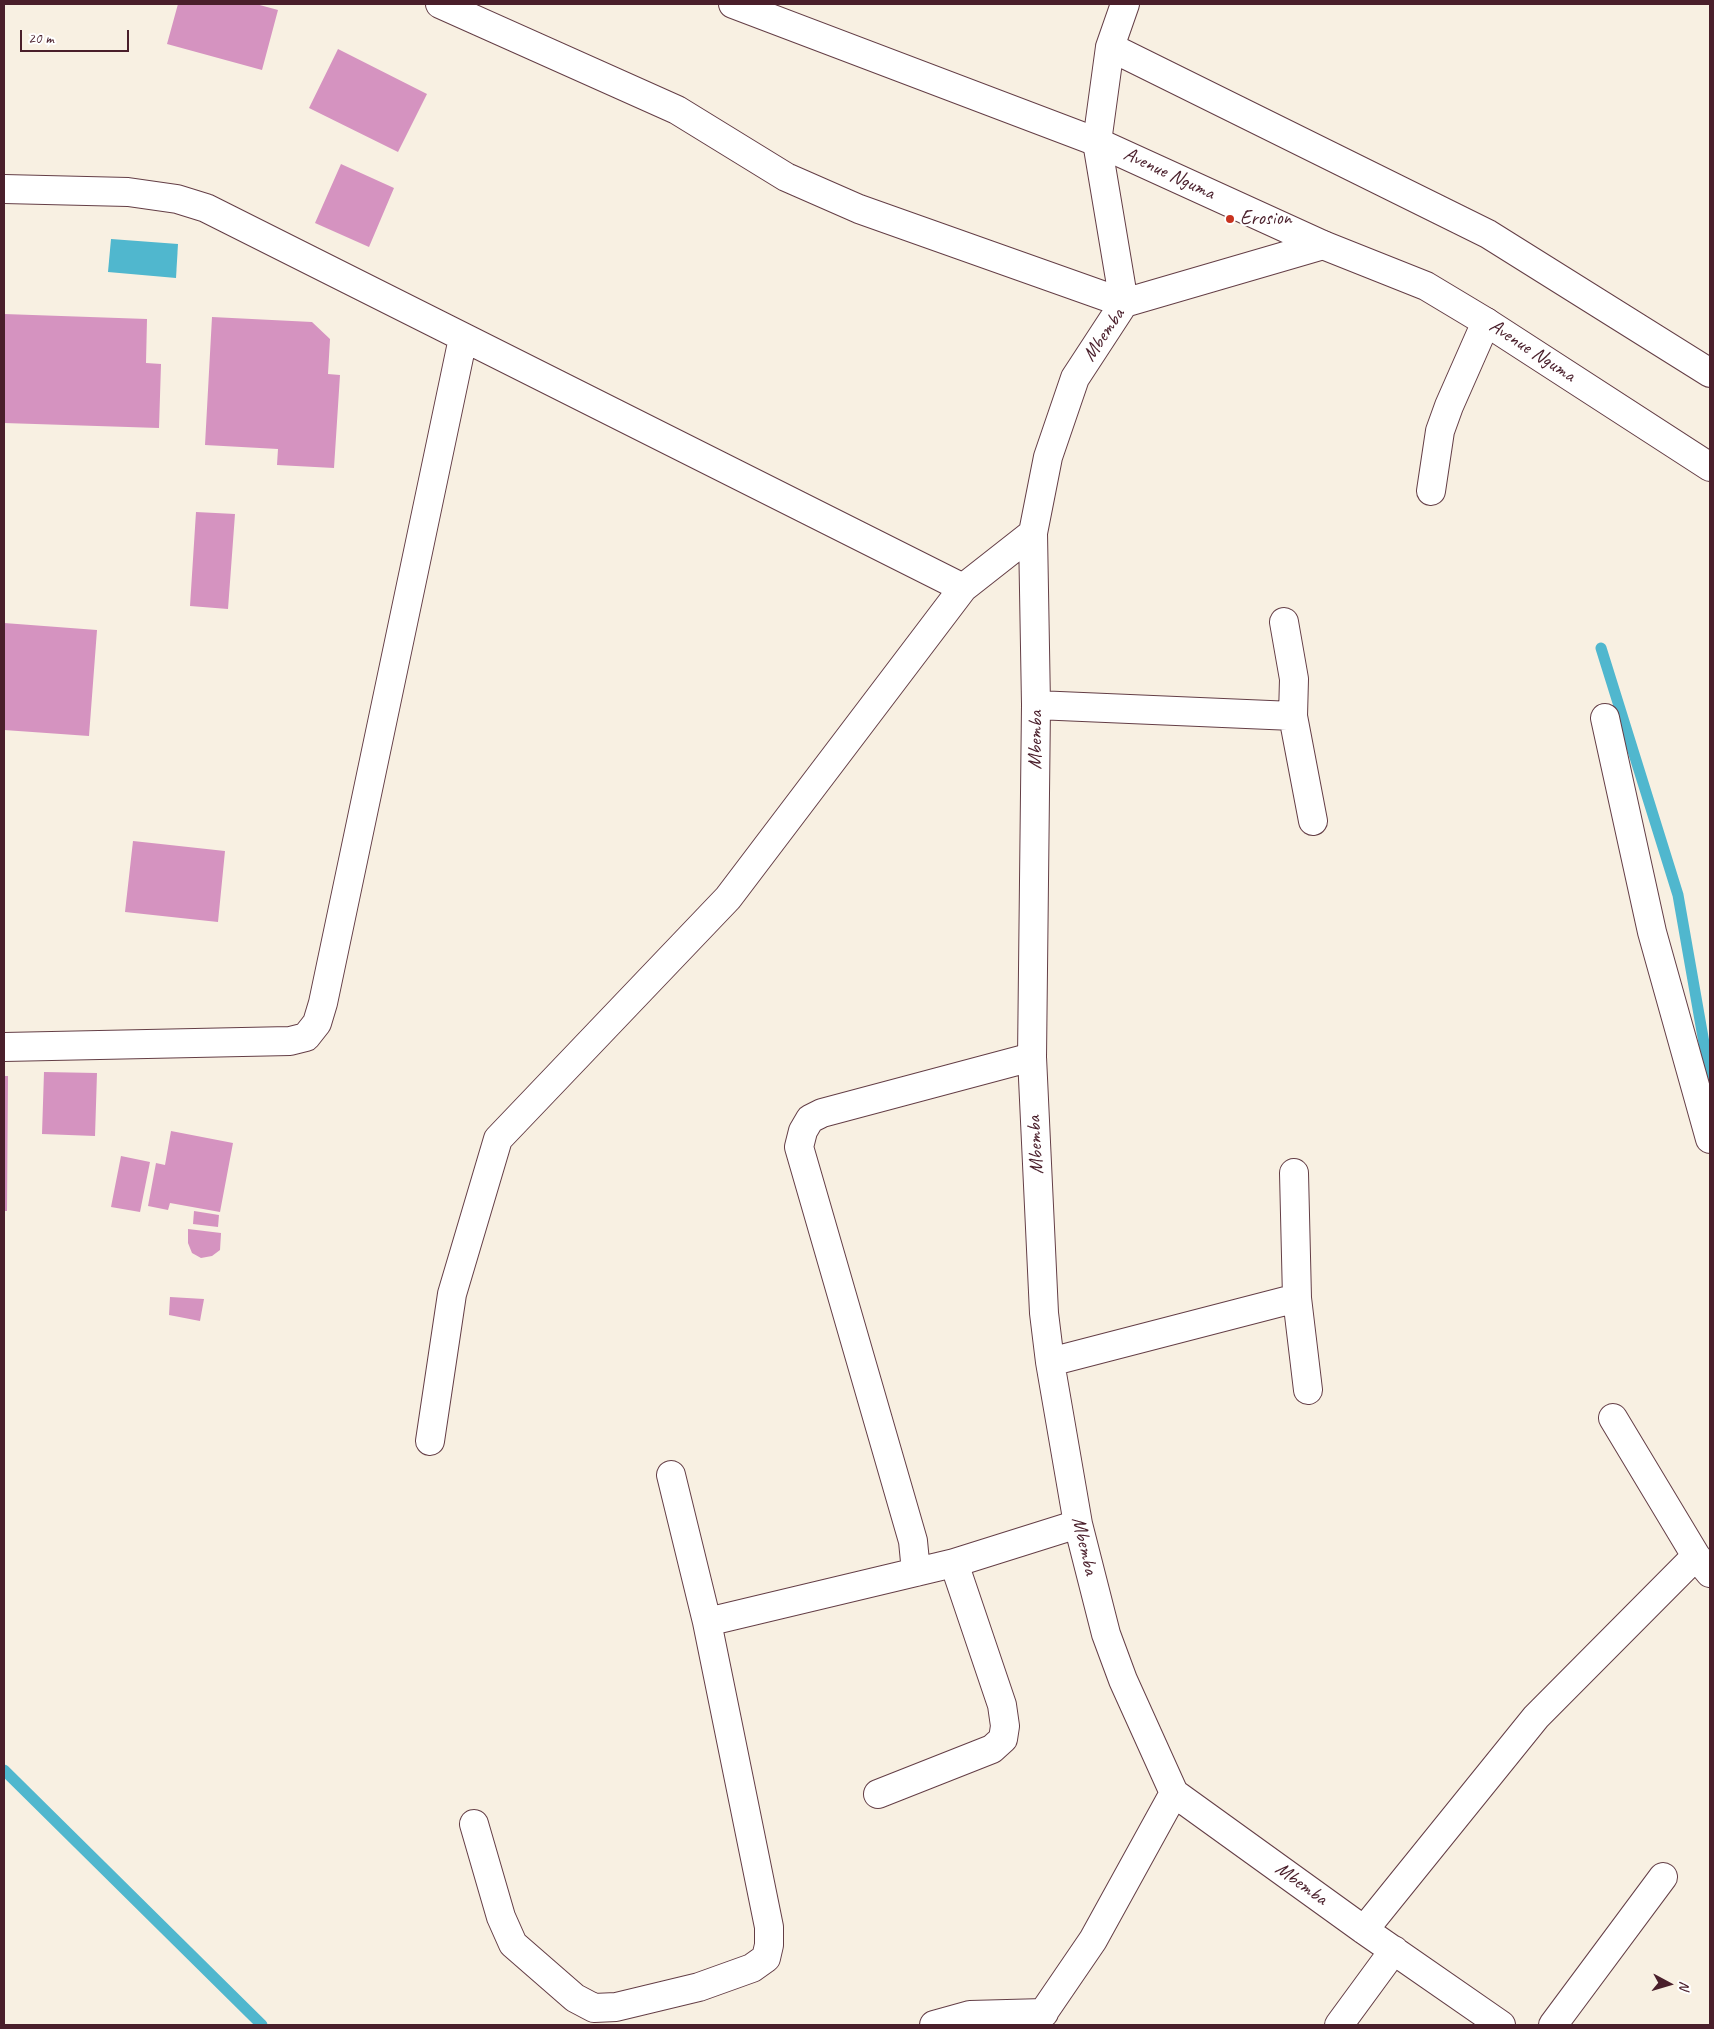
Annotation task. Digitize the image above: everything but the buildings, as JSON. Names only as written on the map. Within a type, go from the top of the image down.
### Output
[{"type":"street","points":[[440,4],[677,110],[786,177],[859,209],[1124,304],[1097,142],[1110,47],[1125,4]]},
{"type":"street","name":"Avenue Nguma","points":[[733,4],[1097,142],[1323,245],[1426,286],[1486,322],[1710,466]]},
{"type":"street","points":[[1110,47],[1488,234],[1710,373]]},
{"type":"street","points":[[4,189],[128,192],[178,199],[206,208],[964,588]]},
{"type":"street","name":"Mbemba","points":[[1323,245],[1124,304],[1075,378],[1048,457],[1033,533],[1036,705],[1032,1057],[1044,1313],[1050,1362],[1078,1524],[1106,1634],[1123,1680],[1174,1793],[1364,1930],[1501,2025]]},
{"type":"street","points":[[1431,491],[1440,431],[1448,406],[1486,322]]},
{"type":"street","points":[[4,1047],[290,1041],[306,1037],[317,1023],[323,1003],[463,338]]},
{"type":"street","points":[[430,1441],[452,1294],[498,1139],[572,1064],[728,898],[964,588],[1033,533]]},
{"type":"street","points":[[1284,622],[1294,679],[1293,716],[1313,821]]},
{"type":"street","points":[[1036,705],[1293,716]]},
{"type":"street","points":[[1605,718],[1652,932],[1710,1139]]},
{"type":"street","points":[[916,1572],[913,1541],[799,1147],[803,1131],[810,1119],[822,1113],[1032,1057]]},
{"type":"street","points":[[1294,1173],[1298,1298],[1308,1390]]},
{"type":"street","points":[[1050,1362],[1298,1298]]},
{"type":"street","points":[[1364,1930],[1536,1716],[1703,1565],[1613,1418]]},
{"type":"street","points":[[474,1824],[501,1917],[513,1944],[575,1998],[594,2008],[616,2007],[699,1987],[752,1968],[766,1958],[769,1944],[768,1927],[707,1622],[671,1475]]},
{"type":"street","points":[[707,1622],[954,1563],[1078,1524]]},
{"type":"street","points":[[878,1794],[992,1749],[1003,1739],[1005,1726],[1002,1705],[954,1563]]},
{"type":"street","points":[[934,2025],[970,2015],[1040,2019],[1093,1940],[1174,1793]]},
{"type":"street","points":[[1553,2025],[1663,1877]]},
{"type":"street","points":[[1339,2025],[1394,1950]]},
{"type":"water","points":[[111,239],[178,244],[176,278],[108,272]]},
{"type":"waterway","points":[[1601,648],[1678,895],[1710,1077]]},
{"type":"waterway","points":[[4,1770],[262,2025]]},
{"type":"place","name":"Erosion","points":[[1230,219]]}]
